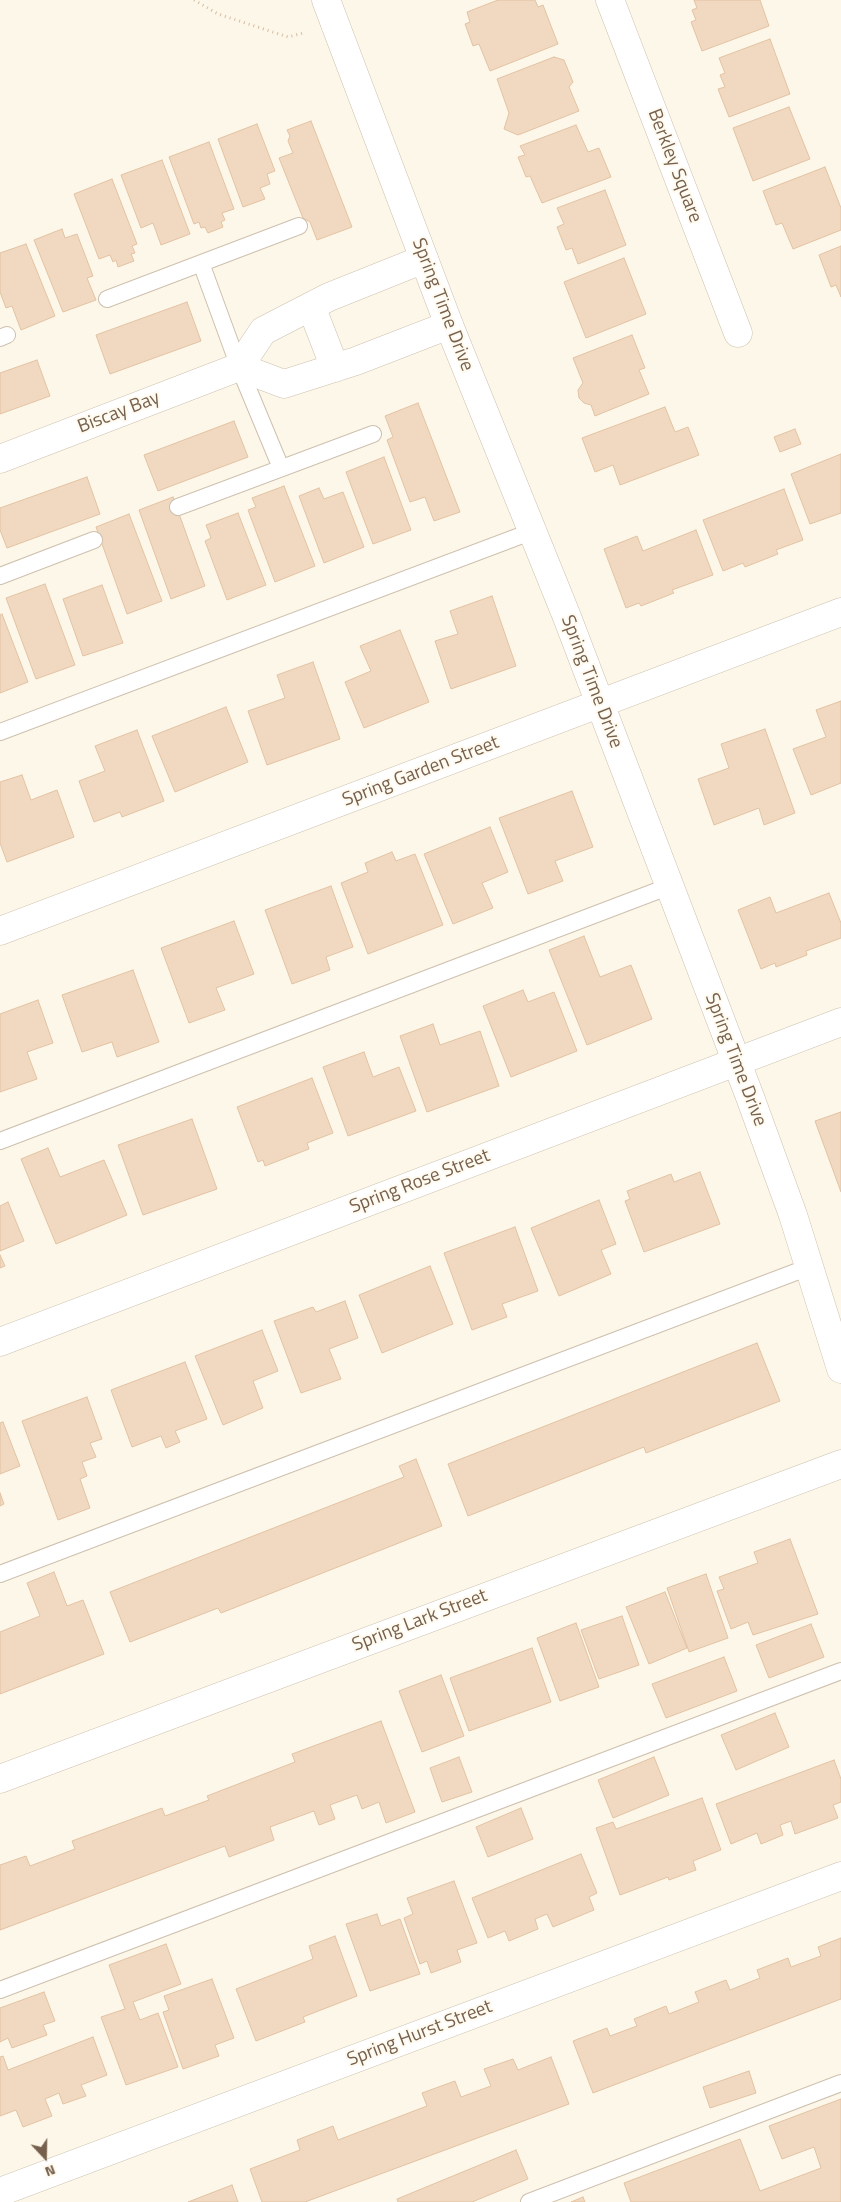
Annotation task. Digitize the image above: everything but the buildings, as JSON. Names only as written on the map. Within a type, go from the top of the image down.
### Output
[{"type":"street","name":"Spring Time Drive","points":[[326,0],[449,325],[533,531],[670,886],[793,1215],[841,1368]]},
{"type":"street","name":"Berkley Square","points":[[610,0],[738,333]]},
{"type":"street","points":[[424,258],[311,306],[263,330],[239,367],[284,384],[335,368],[449,325]]},
{"type":"street","points":[[311,306],[335,368]]},
{"type":"street","name":"Biscay Bay","points":[[0,458],[239,367]]},
{"type":"street","name":"Spring Garden Street","points":[[0,931],[841,612]]},
{"type":"street","name":"Spring Rose Street","points":[[0,1342],[841,1022]]},
{"type":"street","name":"Spring Lark Street","points":[[0,1779],[841,1464]]},
{"type":"street","name":"Spring Hurst Street","points":[[0,2192],[841,1876]]},
{"type":"lane","points":[[107,299],[299,226]]},
{"type":"lane","points":[[201,263],[239,367],[281,468]]},
{"type":"lane","points":[[178,507],[372,434]]},
{"type":"lane","points":[[0,732],[533,531]]},
{"type":"lane","points":[[0,576],[94,540]]},
{"type":"lane","points":[[0,1141],[670,886]]},
{"type":"lane","points":[[0,1574],[809,1267]]},
{"type":"lane","points":[[0,1990],[841,1671]]},
{"type":"lane","points":[[529,2202],[841,2084]]},
{"type":"path","points":[[194,0],[218,14],[288,37],[303,33]]}]
